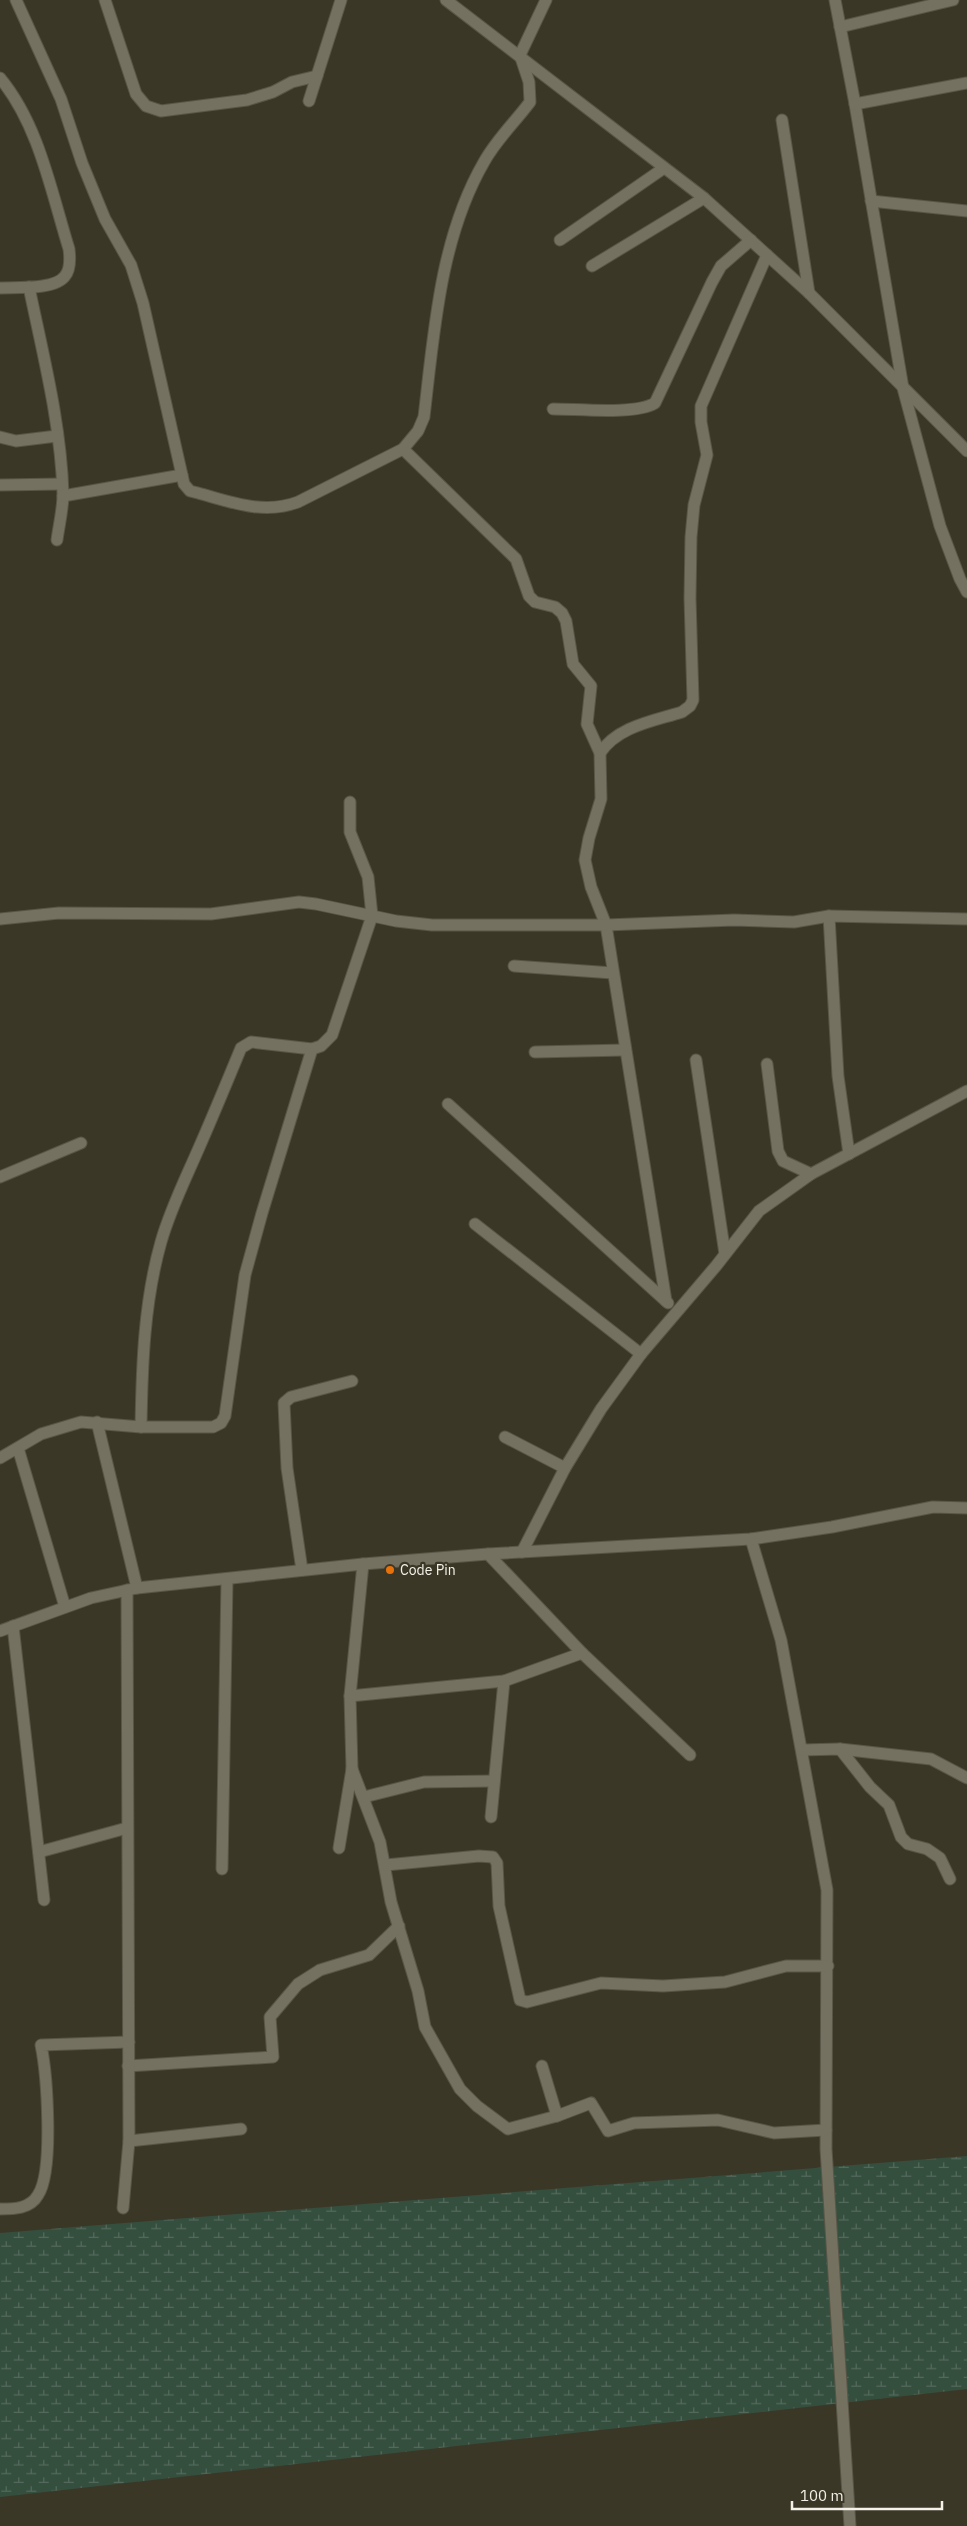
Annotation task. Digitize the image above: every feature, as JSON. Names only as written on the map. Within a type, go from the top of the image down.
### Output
[{"type":"street","points":[[16,0],[61,99],[82,162],[105,219],[131,265],[143,303],[186,488],[198,493],[254,507],[283,507],[402,449],[418,431],[424,417],[438,306],[450,251],[466,199],[483,163],[530,102],[529,82],[520,55],[546,0]]},
{"type":"street","points":[[105,0],[136,94],[146,106],[161,111],[247,100],[273,92],[292,82],[317,76]]},
{"type":"street","points":[[309,101],[341,0]]},
{"type":"street","points":[[835,0],[855,104],[903,388],[940,526],[960,579],[967,592]]},
{"type":"street","points":[[840,26],[954,0]]},
{"type":"street","points":[[451,1],[704,198],[809,292],[967,451]]},
{"type":"street","points":[[0,78],[14,96],[27,121],[70,249],[66,275],[56,284],[0,288]]},
{"type":"street","points":[[855,104],[967,83]]},
{"type":"street","points":[[782,120],[809,292]]},
{"type":"street","points":[[560,240],[664,168]]},
{"type":"street","points":[[592,266],[704,198]]},
{"type":"street","points":[[871,201],[967,211]]},
{"type":"street","points":[[554,409],[617,410],[648,408],[655,403],[721,266],[751,240]]},
{"type":"street","points":[[600,753],[609,742],[625,732],[682,712],[690,706],[693,700],[690,598],[691,537],[694,505],[707,455],[701,422],[701,406],[767,255]]},
{"type":"street","points":[[29,287],[51,390],[58,436],[63,496],[57,540]]},
{"type":"street","points":[[0,438],[16,440],[58,436]]},
{"type":"street","points":[[402,449],[512,554],[521,570],[529,596],[535,602],[555,607],[562,613],[566,621],[573,664],[591,686],[587,724],[600,753],[600,804],[589,838],[585,860],[591,887],[606,925],[666,1301]]},
{"type":"street","points":[[63,496],[182,475]]},
{"type":"street","points":[[0,485],[62,484]]},
{"type":"street","points":[[141,1427],[142,1370],[147,1315],[153,1274],[161,1240],[178,1194],[241,1048],[251,1042],[312,1048],[321,1046],[332,1035],[372,916],[368,877],[350,832],[350,802]]},
{"type":"street","points":[[0,919],[59,913],[211,914],[299,902],[432,925],[606,925],[734,920],[794,922],[829,916],[967,919]]},
{"type":"street","points":[[829,916],[838,1076],[849,1154]]},
{"type":"street","points":[[514,966],[613,973]]},
{"type":"street","points":[[0,1458],[42,1434],[62,1426],[81,1422],[141,1427],[213,1428],[221,1423],[225,1416],[246,1275],[262,1213],[312,1048]]},
{"type":"street","points":[[535,1052],[625,1050]]},
{"type":"street","points":[[696,1060],[725,1254]]},
{"type":"street","points":[[767,1064],[778,1151],[783,1161],[811,1174]]},
{"type":"street","points":[[522,1552],[565,1468],[601,1409],[640,1354],[759,1211],[811,1174],[967,1092]]},
{"type":"street","points":[[448,1104],[678,1310]]},
{"type":"street","points":[[0,1178],[81,1143]]},
{"type":"street","points":[[475,1224],[640,1354]]},
{"type":"street","points":[[302,1570],[287,1468],[284,1402],[291,1397],[352,1381]]},
{"type":"street","points":[[97,1422],[132,1589],[127,1828],[128,2141],[123,2208]]},
{"type":"street","points":[[505,1437],[565,1468]]},
{"type":"street","points":[[18,1448],[65,1607]]},
{"type":"street","points":[[0,1631],[65,1607],[132,1589],[363,1564],[488,1554],[752,1539],[832,1527],[933,1507],[967,1508]]},
{"type":"street","points":[[752,1539],[781,1640],[827,1890],[826,2130],[850,2526]]},
{"type":"street","points":[[488,1554],[582,1653],[690,1756]]},
{"type":"street","points":[[339,1848],[352,1769],[350,1696],[363,1564]]},
{"type":"street","points":[[222,1869],[228,1580]]},
{"type":"street","points":[[13,1626],[44,1900]]},
{"type":"street","points":[[350,1696],[504,1681],[582,1653]]},
{"type":"street","points":[[491,1817],[504,1681]]},
{"type":"street","points":[[802,1750],[840,1750],[931,1759],[967,1778]]},
{"type":"street","points":[[840,1750],[870,1787],[889,1805],[900,1838],[908,1844],[927,1849],[940,1858],[950,1879]]},
{"type":"street","points":[[352,1769],[364,1797],[386,1865],[392,1902],[418,1992],[425,2027],[460,2089],[477,2106],[508,2129],[557,2116],[591,2103],[608,2131],[634,2123],[718,2120],[774,2133],[826,2130]]},
{"type":"street","points":[[364,1797],[424,1782],[494,1781]]},
{"type":"street","points":[[39,1852],[127,1828]]},
{"type":"street","points":[[386,1865],[479,1856],[493,1858],[498,1863],[499,1906],[520,2000],[527,2002],[601,1983],[663,1986],[725,1982],[786,1966],[828,1966]]},
{"type":"street","points":[[128,2066],[273,2057],[270,2016],[298,1984],[320,1970],[369,1955],[378,1949],[399,1926]]},
{"type":"street","points":[[0,2209],[20,2209],[30,2204],[38,2197],[43,2186],[46,2171],[47,2104],[41,2045],[129,2042]]},
{"type":"street","points":[[542,2066],[557,2116]]},
{"type":"street","points":[[128,2141],[241,2129]]},
{"type":"green space","points":[[967,2156],[967,2389],[0,2497],[0,2233]]},
{"type":"place","name":"Code Pin","points":[[390,1570]]}]
